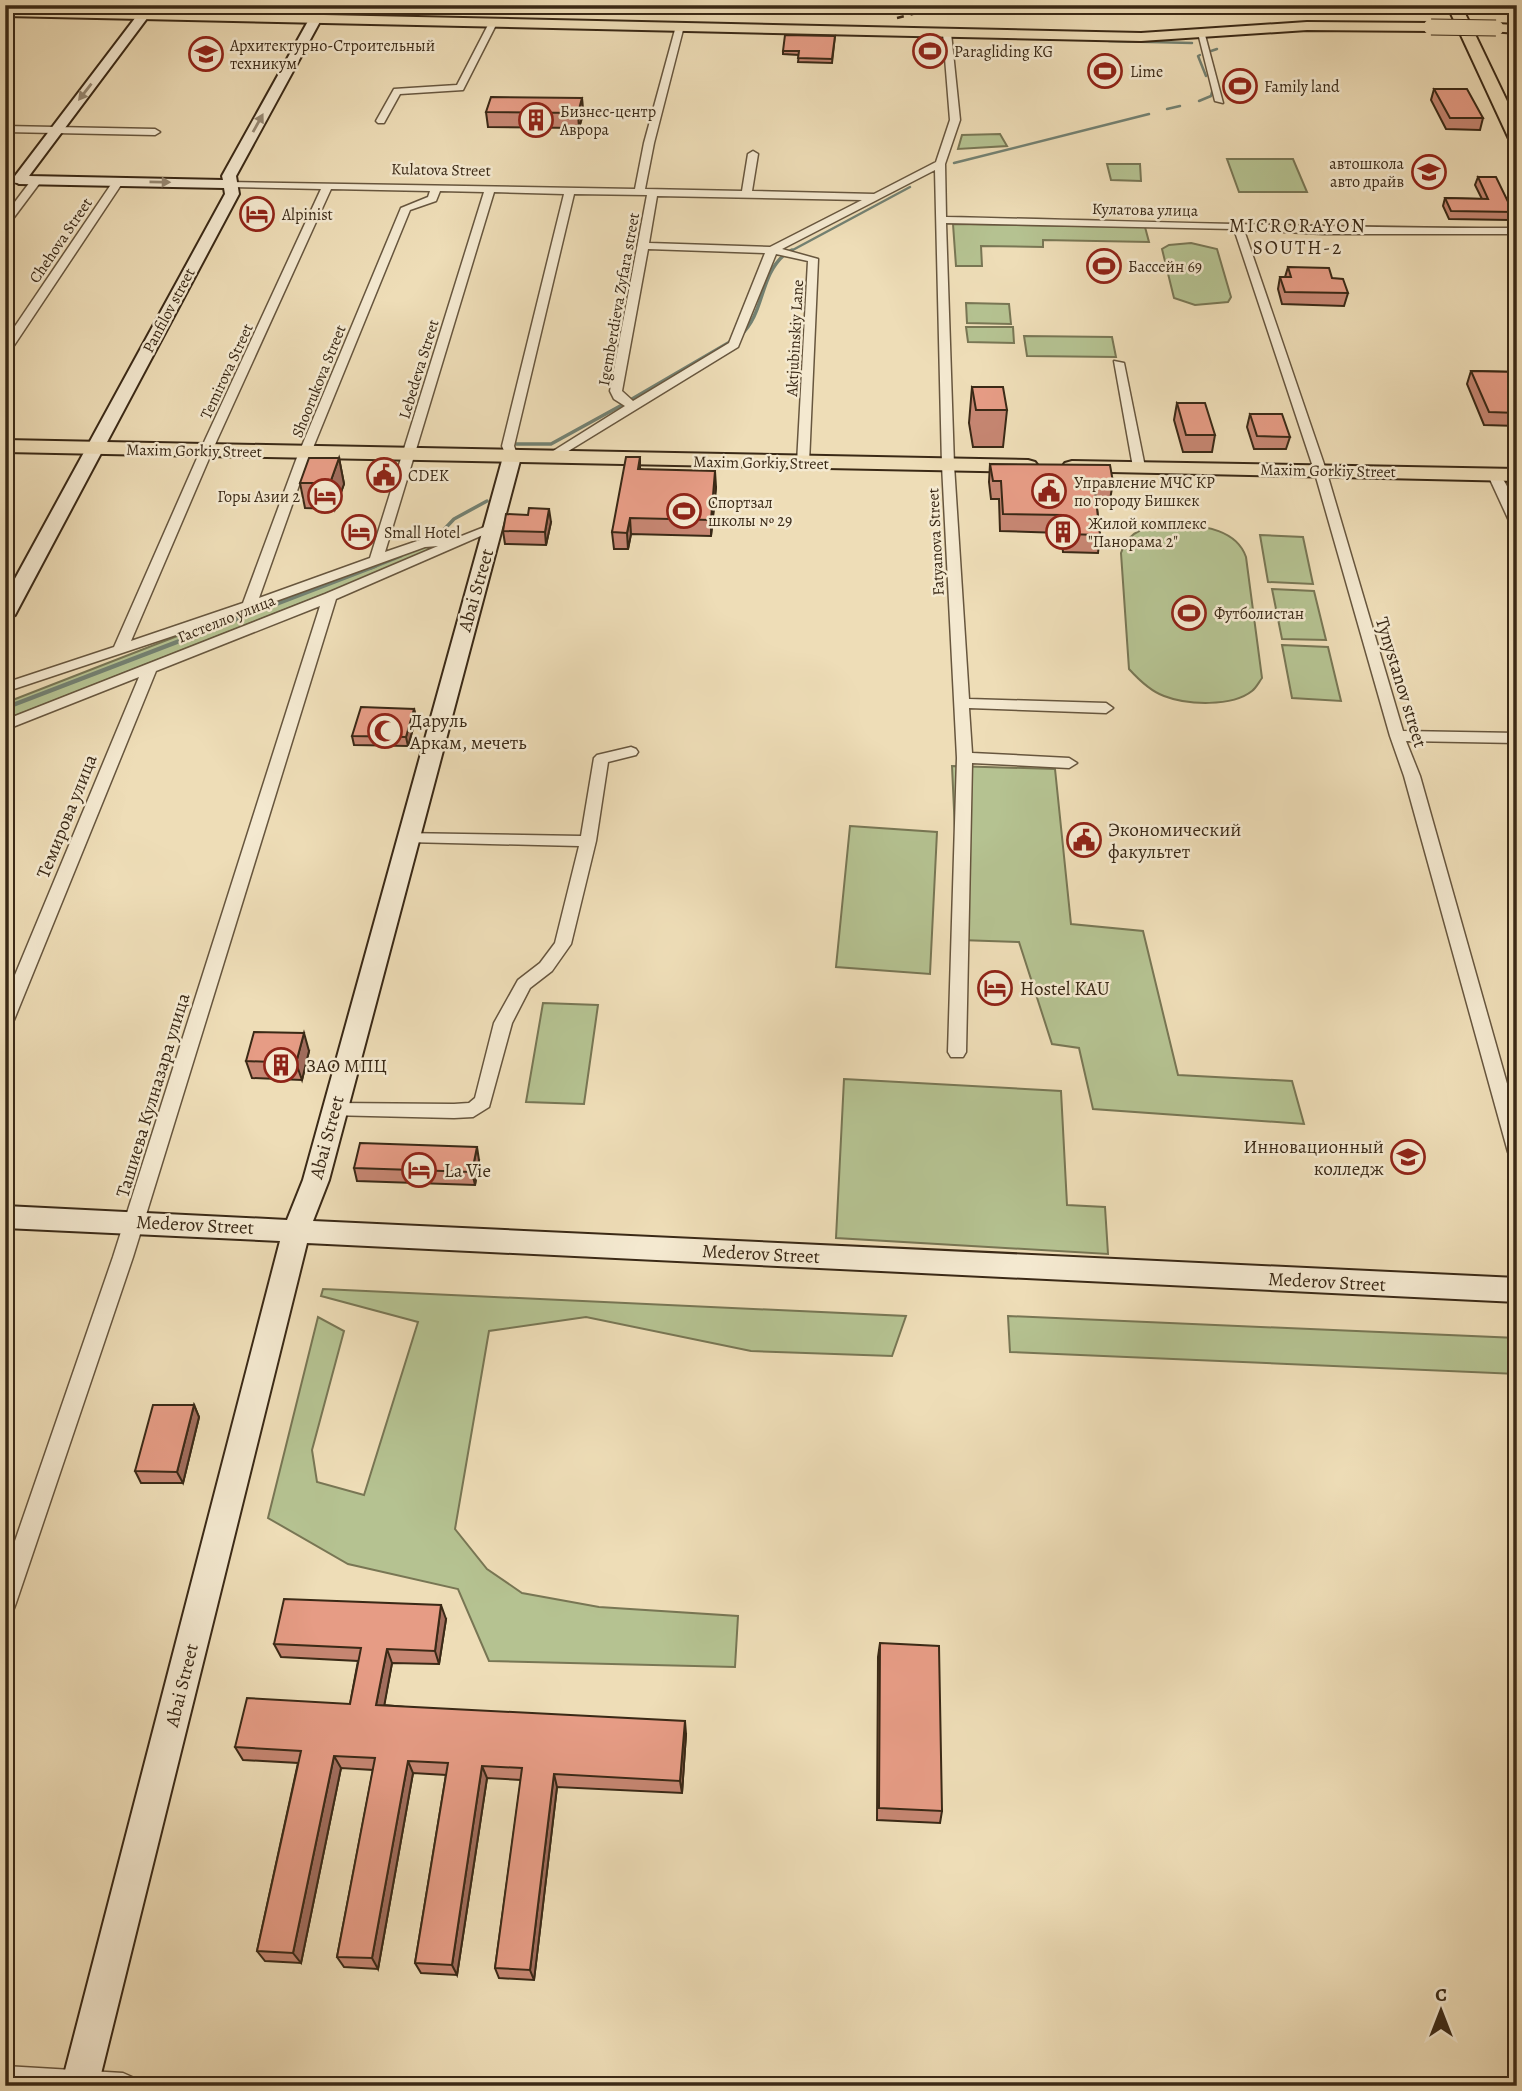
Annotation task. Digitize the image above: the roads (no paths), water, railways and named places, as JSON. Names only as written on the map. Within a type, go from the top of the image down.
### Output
[{"type":"main road","points":[[1451,5],[1517,139]]},
{"type":"main road","points":[[5,12],[320,12],[493,23],[1141,37],[1201,35],[1314,25],[1517,29]]},
{"type":"main road","name":"Maxim Gorkiy Street","points":[[5,446],[1517,475]]},
{"type":"street","points":[[12,180],[56,130],[147,10]]},
{"type":"street","name":"Panfilov street","points":[[5,615],[96,448],[161,321],[232,194],[229,176],[320,12]]},
{"type":"street","points":[[382,121],[397,91],[460,88],[493,23]]},
{"type":"street","name":"Igemberdieva Zyfara street","points":[[640,191],[649,143],[680,26]]},
{"type":"street","name":"Fatyanova Street","points":[[947,33],[956,120],[940,164],[941,220],[948,466],[965,758],[957,1052]]},
{"type":"street","points":[[1201,35],[1220,101]]},
{"type":"street","points":[[5,129],[155,132]]},
{"type":"street","points":[[747,194],[753,154]]},
{"type":"street","points":[[548,458],[734,345],[772,250],[940,164]]},
{"type":"street","name":"Kulatova Street","points":[[12,180],[876,197]]},
{"type":"street","points":[[5,222],[37,180]]},
{"type":"street","name":"Chehova Street","points":[[5,350],[118,181]]},
{"type":"street","name":"Temirova Street","points":[[121,647],[328,185]]},
{"type":"street","name":"Shoorukova Street","points":[[248,606],[306,452],[406,208],[432,199],[437,187]]},
{"type":"street","name":"Lebedeva Street","points":[[376,560],[490,188]]},
{"type":"street","name":"Abai Street","points":[[79,2084],[298,1229],[316,1180],[512,457],[508,446],[570,189]]},
{"type":"street","name":"Igemberdieva Zyfara street","points":[[632,405],[618,396],[616,391],[653,191]]},
{"type":"street","name":"Кулатова улица","points":[[941,220],[1323,231],[1517,231]]},
{"type":"street","name":"Tynystanov street","points":[[1238,227],[1320,470],[1397,736],[1415,789],[1517,1152]]},
{"type":"street","name":"Aktjubinskiy Lane","points":[[643,246],[772,250],[813,260],[803,463]]},
{"type":"street","points":[[1118,363],[1139,467]]},
{"type":"street","points":[[1494,475],[1517,525]]},
{"type":"street","name":"Гастелло улица","points":[[5,725],[330,597],[492,528]]},
{"type":"street","name":"Гастелло улица","points":[[5,688],[248,606],[423,543],[460,541]]},
{"type":"street","name":"Ташиева Кулназара улица","points":[[5,1602],[135,1222],[330,597]]},
{"type":"street","name":"Темирова улица","points":[[5,1020],[150,668]]},
{"type":"street","points":[[962,703],[1106,708]]},
{"type":"street","points":[[1397,736],[1517,738]]},
{"type":"street","points":[[334,1110],[473,1110],[483,1102],[503,1023],[524,984],[546,967],[563,944],[589,841],[600,762],[602,758],[631,752]]},
{"type":"street","points":[[965,758],[1069,763]]},
{"type":"street","points":[[407,837],[589,841]]},
{"type":"street","name":"Mederov Street","points":[[5,1217],[298,1229],[1517,1290]]},
{"type":"street","points":[[5,2079],[123,2086]]},
{"type":"waterway","points":[[1109,41],[1192,43]]},
{"type":"waterway","points":[[1211,51],[1217,49]]},
{"type":"waterway","points":[[1200,55],[1198,56],[1206,76]]},
{"type":"waterway","points":[[1199,101],[1211,96],[1212,92]]},
{"type":"waterway","points":[[1167,109],[1180,106]]},
{"type":"waterway","points":[[954,163],[1149,114]]},
{"type":"waterway","points":[[792,250],[789,252],[910,187]]},
{"type":"waterway","points":[[740,336],[754,317],[770,274],[784,255]]},
{"type":"waterway","points":[[632,399],[735,339]]},
{"type":"waterway","points":[[516,444],[551,444],[622,405]]},
{"type":"waterway","points":[[436,538],[454,519],[487,501]]},
{"type":"waterway","points":[[371,568],[401,556]]},
{"type":"waterway","points":[[5,708],[375,566]]},
{"type":"railway","points":[[897,18],[947,5]]},
{"type":"place","name":"Paragliding KG","points":[[930,51]]},
{"type":"place","name":"Архитектурно-Строительный техникум","points":[[206,54]]},
{"type":"place","name":"Lime","points":[[1105,71]]},
{"type":"place","name":"Family land","points":[[1240,86]]},
{"type":"place","name":"Бизнес-центр Аврора","points":[[536,120]]},
{"type":"place","name":"автошкола авто драйв","points":[[1429,172]]},
{"type":"place","name":"Alpinist","points":[[257,214]]},
{"type":"place","name":"Бассейн 69","points":[[1104,266]]},
{"type":"place","name":"CDEK","points":[[384,475]]},
{"type":"place","name":"Управление МЧС КР по городу Бишкек","points":[[1049,491]]},
{"type":"place","name":"Горы Азии 2","points":[[325,496]]},
{"type":"place","name":"Спортзал школы № 29","points":[[684,511]]},
{"type":"place","name":"Small Hotel","points":[[359,532]]},
{"type":"place","name":"Жилой комплекс \"Панорама 2\"","points":[[1063,532]]},
{"type":"place","name":"Футболистан","points":[[1189,613]]},
{"type":"place","name":"Даруль Аркам, мечеть","points":[[385,731]]},
{"type":"place","name":"Экономический факультет","points":[[1084,840]]},
{"type":"place","name":"Hostel KAU","points":[[995,988]]},
{"type":"place","name":"ЗАО МПЦ","points":[[281,1065]]},
{"type":"place","name":"Инновационный колледж","points":[[1408,1157]]},
{"type":"place","name":"La Vie","points":[[419,1170]]},
{"type":"district","name":"MICRORAYON SOUTH-2","points":[[1298,236]]}]
